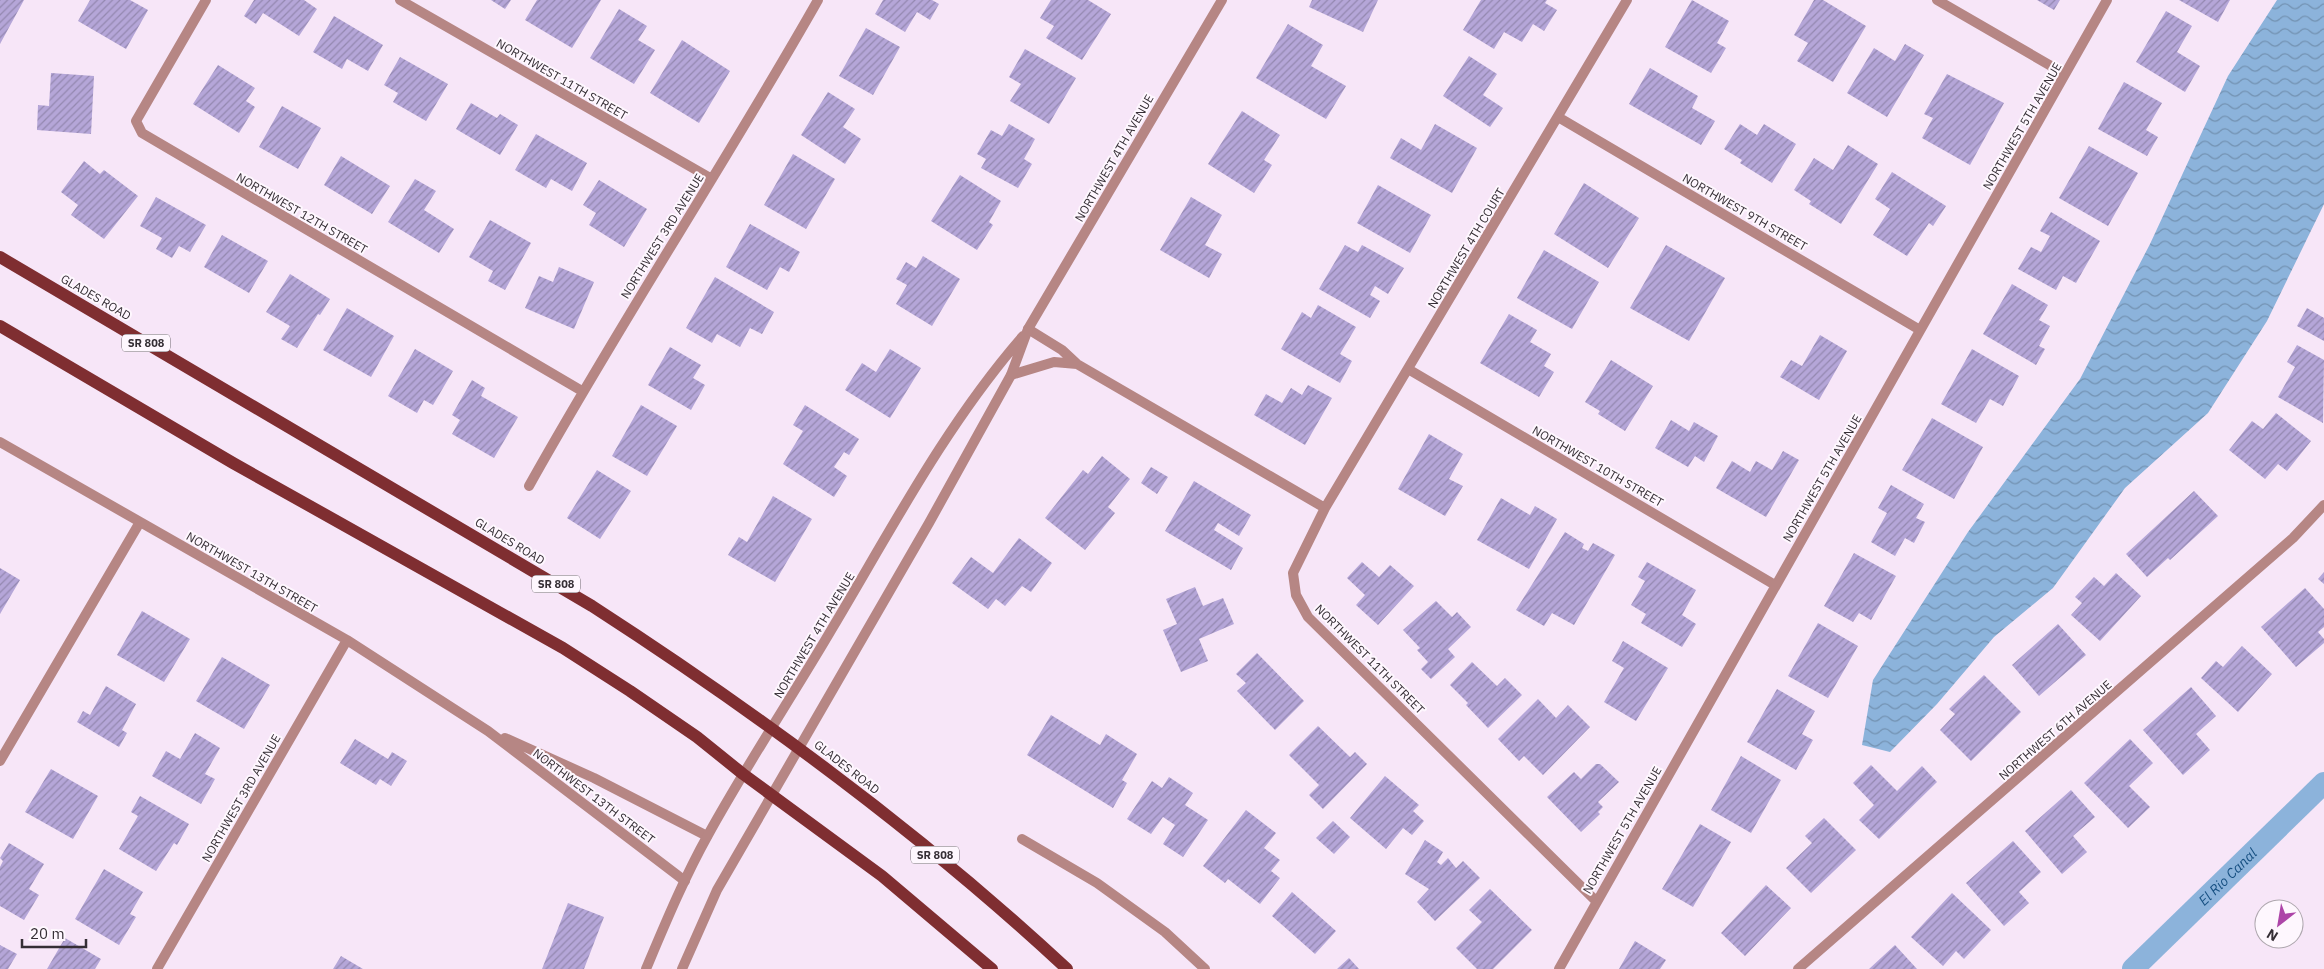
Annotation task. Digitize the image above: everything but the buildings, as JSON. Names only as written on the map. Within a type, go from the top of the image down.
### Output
[{"type":"main road","name":"GLADES ROAD","points":[[0,257],[592,606],[682,664],[773,728],[940,858],[1067,969]]},
{"type":"main road","points":[[0,326],[233,463],[562,648],[697,737],[743,774],[882,876],[992,969]]},
{"type":"street","name":"NORTHWEST 12TH STREET","points":[[206,0],[136,120],[142,133],[582,391]]},
{"type":"street","name":"NORTHWEST 11TH STREET","points":[[400,0],[712,179]]},
{"type":"street","name":"NORTHWEST 3RD AVENUE","points":[[529,486],[582,391],[712,179],[818,0]]},
{"type":"street","name":"NORTHWEST 4TH AVENUE","points":[[646,969],[707,836],[743,774],[773,728],[949,434],[998,364],[1028,329],[1222,0]]},
{"type":"street","name":"NORTHWEST 4TH COURT","points":[[1325,508],[1627,0]]},
{"type":"street","points":[[1938,0],[2066,74]]},
{"type":"street","name":"NORTHWEST 5TH AVENUE","points":[[1559,969],[2108,0]]},
{"type":"street","name":"NORTHWEST 9TH STREET","points":[[1558,116],[1920,330]]},
{"type":"street","name":"NORTHWEST 4TH AVENUE","points":[[682,969],[717,890],[929,523],[1011,375],[1028,329]]},
{"type":"street","points":[[1028,329],[1062,350],[1077,364],[1325,508]]},
{"type":"street","points":[[1011,375],[1054,362],[1077,364]]},
{"type":"street","name":"NORTHWEST 10TH STREET","points":[[1408,369],[1775,585]]},
{"type":"street","name":"NORTHWEST 13TH STREET","points":[[0,442],[347,640],[488,731],[685,881]]},
{"type":"street","name":"NORTHWEST 6TH AVENUE","points":[[1798,969],[2293,538],[2324,506]]},
{"type":"street","name":"NORTHWEST 11TH STREET","points":[[1325,508],[1293,573],[1296,595],[1308,617],[1596,901]]},
{"type":"street","points":[[0,761],[140,522]]},
{"type":"street","name":"NORTHWEST 3RD AVENUE","points":[[157,969],[347,640]]},
{"type":"street","name":"NORTHWEST 13TH STREET","points":[[488,731],[594,778],[707,836]]},
{"type":"street","points":[[1022,839],[1097,883],[1165,932],[1205,969]]},
{"type":"water","points":[[2277,0],[2324,0],[2324,204],[2267,321],[2208,413],[2125,488],[2053,588],[1994,637],[1937,704],[1890,752],[1862,745],[1873,680],[1968,532],[2080,379],[2150,244],[2228,76]]},
{"type":"waterway","name":"El Rio Canal","points":[[2133,969],[2324,783]]}]
